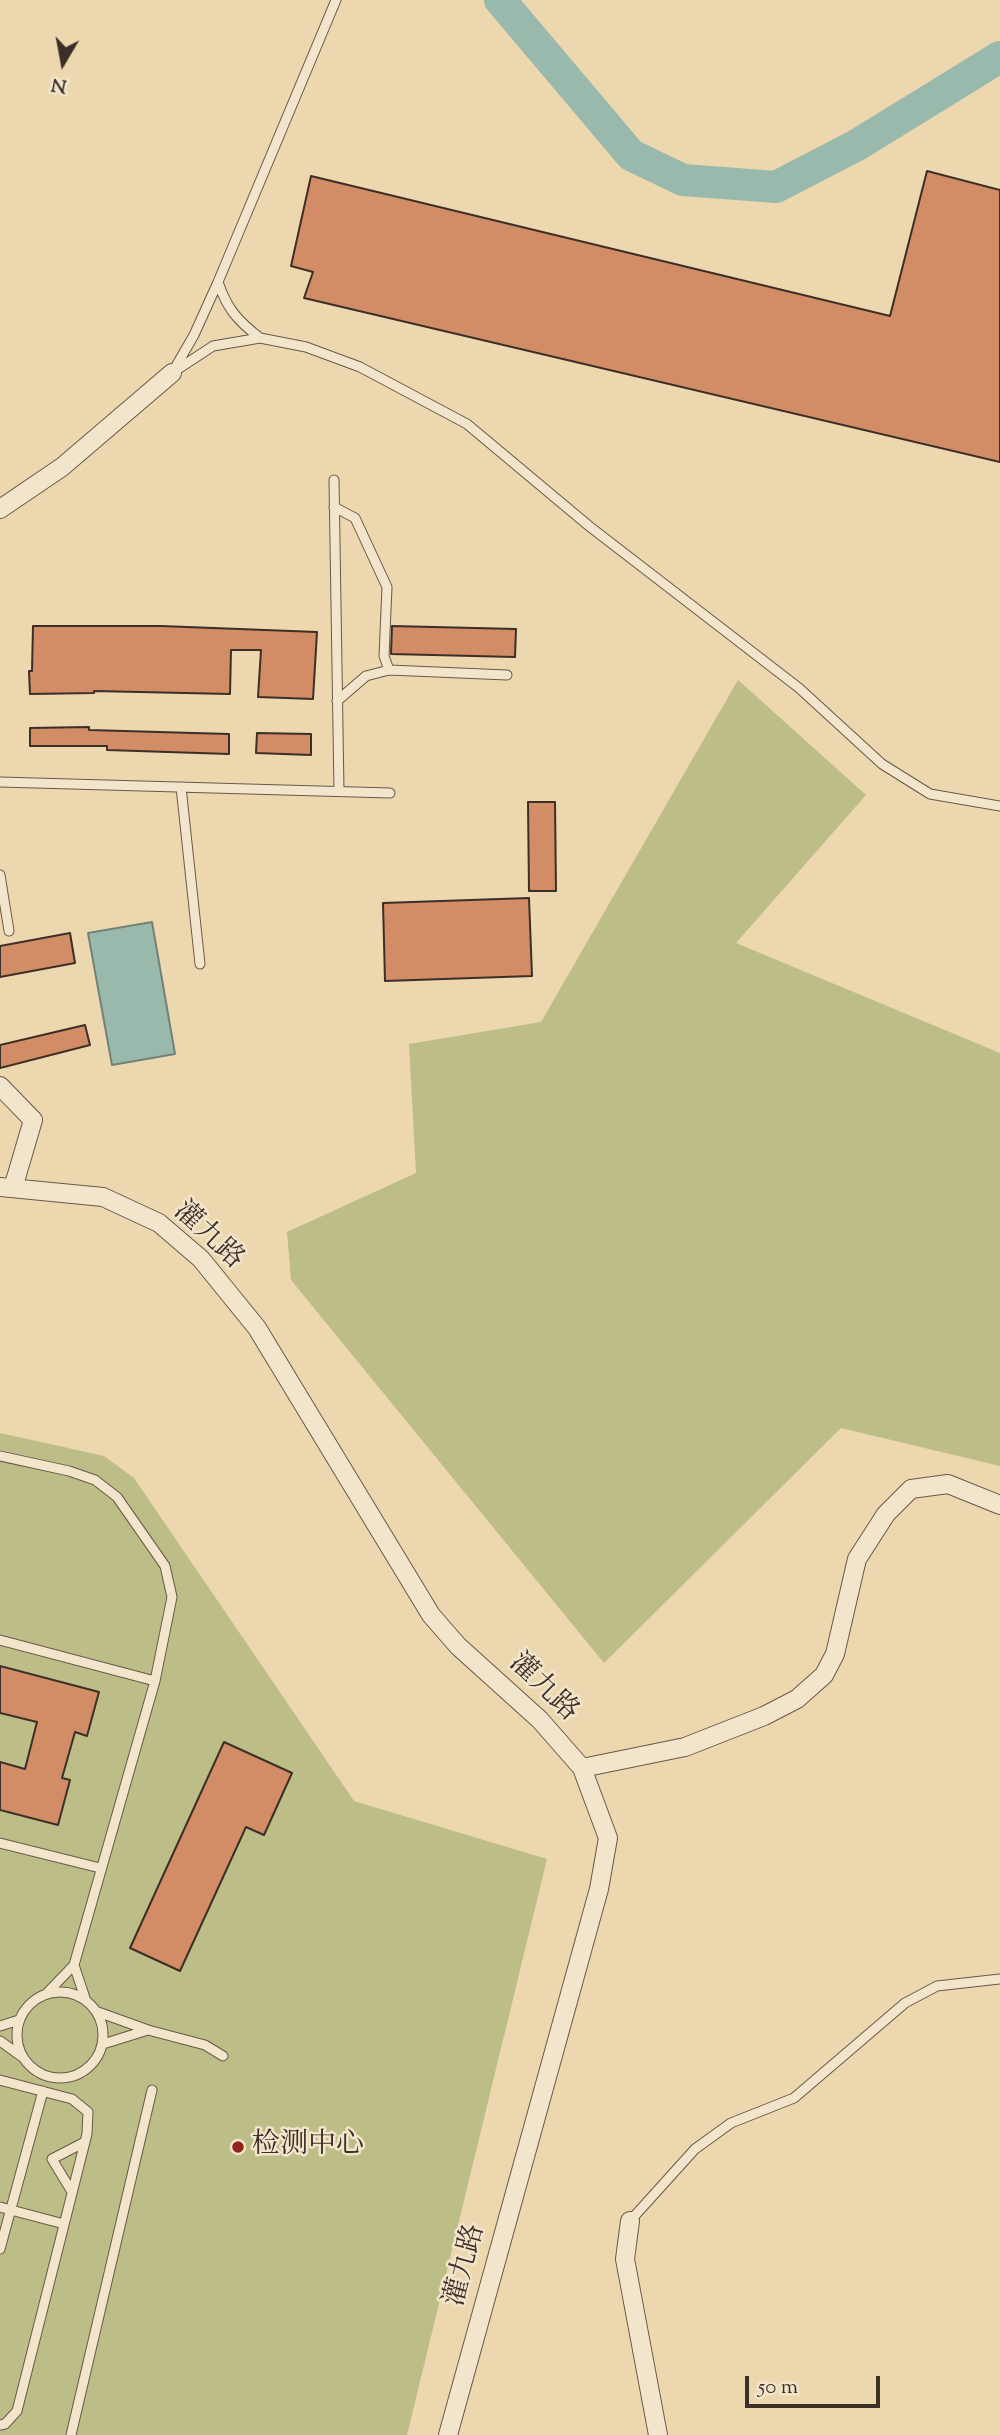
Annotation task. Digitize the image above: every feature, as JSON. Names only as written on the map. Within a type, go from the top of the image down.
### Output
[{"type":"street","points":[[0,509],[62,467],[172,373]]},
{"type":"street","points":[[0,1086],[33,1121],[6,1187]]},
{"type":"street","name":"灌九路","points":[[6,1187],[103,1197],[159,1223],[201,1259],[257,1328],[431,1615],[458,1646],[540,1720],[582,1768],[608,1838],[599,1889],[448,2435]]},
{"type":"street","points":[[582,1768],[685,1747],[764,1716],[797,1699],[824,1675],[835,1654],[857,1559],[886,1514],[911,1489],[948,1483],[1000,1505]]},
{"type":"street","points":[[630,2221],[625,2259],[658,2435]]},
{"type":"lane","points":[[172,373],[194,335],[218,282],[336,0]]},
{"type":"lane","points":[[218,282],[224,300],[240,323],[260,338]]},
{"type":"lane","points":[[172,373],[213,345],[260,338],[306,347],[360,367],[467,424],[589,526],[799,688],[882,764],[930,794],[1000,806]]},
{"type":"lane","points":[[334,480],[339,791]]},
{"type":"lane","points":[[334,508],[355,518],[387,587],[384,656],[389,670]]},
{"type":"lane","points":[[337,701],[366,676],[389,670],[507,675]]},
{"type":"lane","points":[[0,782],[390,793]]},
{"type":"lane","points":[[181,787],[200,964]]},
{"type":"lane","points":[[0,875],[9,931]]},
{"type":"lane","points":[[0,1456],[69,1471],[95,1480],[117,1497],[165,1566],[172,1597],[155,1681],[74,1965],[47,1993]]},
{"type":"lane","points":[[0,1640],[155,1681]]},
{"type":"lane","points":[[0,1843],[100,1868]]},
{"type":"lane","points":[[74,1965],[85,1998],[98,2012],[102,2022],[103,2044],[99,2056],[91,2066],[68,2077],[55,2078],[32,2068],[18,2046],[19,2020],[26,2008],[47,1993],[60,1991],[85,1998]]},
{"type":"lane","points":[[630,2221],[695,2149],[731,2123],[794,2098],[905,2003],[937,1986],[1000,1979]]},
{"type":"lane","points":[[98,2012],[205,2045],[223,2056]]},
{"type":"lane","points":[[0,2026],[19,2020]]},
{"type":"lane","points":[[103,2044],[148,2029]]},
{"type":"lane","points":[[0,2041],[24,2058]]},
{"type":"lane","points":[[0,2080],[72,2099],[88,2112],[85,2142],[17,2411],[5,2424],[0,2425]]},
{"type":"lane","points":[[71,2435],[152,2090]]},
{"type":"lane","points":[[0,2249],[43,2091]]},
{"type":"lane","points":[[72,2192],[52,2159],[85,2142]]},
{"type":"lane","points":[[0,2207],[64,2224]]},
{"type":"green space","points":[[738,680],[866,795],[736,943],[1000,1053],[1000,1466],[841,1428],[604,1663],[291,1280],[287,1232],[416,1173],[409,1044],[541,1022]]},
{"type":"green space","name":"检测中心","points":[[0,1433],[104,1456],[134,1478],[354,1801],[547,1859],[407,2435],[0,2435]]},
{"type":"shaded area","points":[[152,922],[175,1054],[112,1065],[88,933]]},
{"type":"building","points":[[927,171],[1000,190],[1000,462],[304,298],[313,272],[291,266],[311,176],[890,316]]},
{"type":"building","points":[[33,626],[161,626],[317,632],[313,699],[258,697],[261,650],[231,650],[230,694],[94,691],[30,694]]},
{"type":"building","points":[[392,626],[516,629],[515,657],[391,654]]},
{"type":"building","points":[[89,727],[89,730],[229,734],[229,754],[107,750],[107,746],[30,746],[30,728]]},
{"type":"building","points":[[257,733],[311,734],[311,755],[256,753]]},
{"type":"building","points":[[528,802],[555,802],[556,891],[529,891]]},
{"type":"building","points":[[529,898],[532,976],[385,981],[383,903]]},
{"type":"building","points":[[70,933],[75,963],[0,977],[0,946]]},
{"type":"building","points":[[85,1025],[90,1045],[0,1068],[0,1045]]},
{"type":"building","points":[[0,1666],[99,1692],[87,1736],[75,1732],[62,1778],[70,1780],[58,1825],[0,1810],[0,1762],[25,1769],[37,1722],[0,1713]]},
{"type":"building","points":[[224,1742],[292,1773],[264,1835],[246,1827],[180,1971],[130,1948]]},
{"type":"waterway","points":[[500,0],[631,155],[683,180],[776,187],[857,145],[1000,57]]},
{"type":"place","name":"检测中心","points":[[238,2147]]}]
